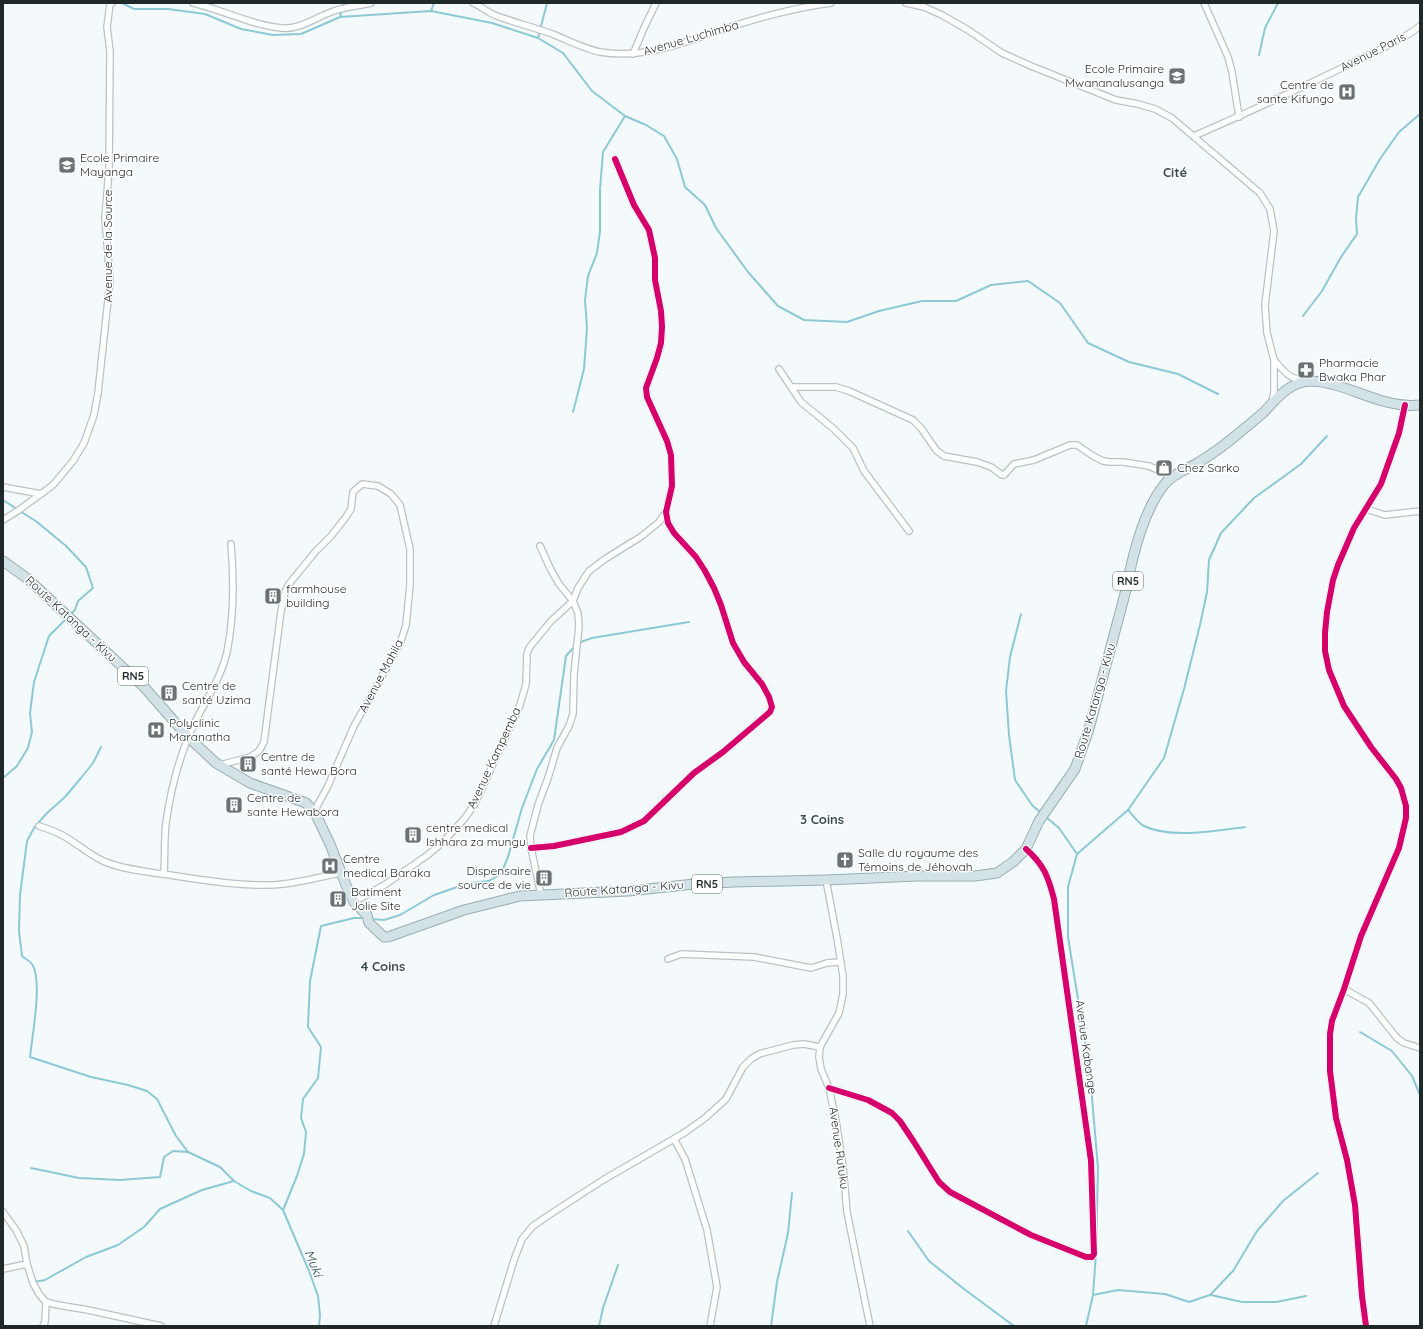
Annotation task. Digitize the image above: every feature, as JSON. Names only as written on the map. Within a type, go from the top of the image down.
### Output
[{"type":"highway","name":"RN5","points":[[1272,402],[1284,391],[1296,385],[1310,381],[1356,391],[1386,401],[1405,405],[1420,405]]},
{"type":"highway","name":"Route Katanga - Kivu","points":[[3,561],[28,579],[144,687],[205,754],[250,783],[306,803],[315,813],[330,844],[354,902],[384,937],[388,937],[464,910],[491,902],[520,896],[629,891],[726,882],[918,876],[975,876],[997,872],[1013,862],[1026,849],[1039,821],[1075,769],[1098,696],[1138,539],[1156,497],[1164,484],[1221,448],[1254,420],[1272,402]]},
{"type":"street","name":"Avenue de la Source","points":[[3,520],[41,494],[53,484],[70,465],[84,443],[94,415],[98,392],[110,281],[105,217],[109,164],[110,51],[107,27],[110,4],[112,3]]},
{"type":"street","points":[[193,3],[208,6],[243,20],[283,28],[294,27],[333,11],[370,3]]},
{"type":"street","name":"Avenue Luchimba","points":[[473,3],[495,15],[553,34],[599,52],[632,54],[664,48],[771,15],[815,4],[831,3]]},
{"type":"street","points":[[632,54],[656,3]]},
{"type":"street","points":[[906,3],[942,15],[1002,53],[1031,66],[1116,100],[1155,109],[1172,118],[1260,193],[1270,210],[1274,231],[1265,305],[1267,334],[1274,360],[1274,392],[1272,402]]},
{"type":"street","points":[[1204,3],[1228,57],[1232,72],[1239,117]]},
{"type":"street","name":"Avenue Paris","points":[[1194,136],[1239,117],[1391,44],[1413,32],[1420,26]]},
{"type":"street","points":[[573,601],[578,588],[589,571],[642,536],[659,522],[666,512],[672,486],[671,455],[667,441],[647,398],[646,388],[656,364],[661,343],[661,311],[655,280],[655,258],[649,230],[634,205],[615,159]]},
{"type":"street","points":[[1274,360],[1287,374],[1297,380],[1310,381]]},
{"type":"street","points":[[779,369],[801,402],[834,429],[853,448],[864,471],[909,531]]},
{"type":"street","points":[[792,387],[836,388],[849,392],[913,420],[921,428],[936,450],[944,456],[977,462],[991,467],[1002,475],[1004,475],[1014,464],[1034,460],[1070,445],[1077,446],[1103,461],[1150,466],[1173,477]]},
{"type":"street","points":[[1366,1326],[1362,1296],[1356,1205],[1348,1160],[1336,1118],[1330,1071],[1330,1034],[1332,1021],[1361,936],[1399,848],[1406,818],[1406,806],[1401,788],[1396,779],[1371,747],[1344,706],[1329,670],[1325,651],[1325,633],[1333,580],[1354,528],[1381,484],[1400,433],[1405,405]]},
{"type":"street","name":"Avenue Mahila","points":[[220,765],[250,757],[259,750],[264,742],[285,592],[289,584],[346,517],[350,509],[354,492],[362,484],[378,486],[391,494],[400,505],[410,549],[410,586],[406,626],[400,644],[354,726],[315,813]]},
{"type":"street","points":[[3,487],[41,494]]},
{"type":"street","points":[[1366,509],[1385,515],[1420,511]]},
{"type":"street","points":[[531,848],[554,846],[621,832],[644,821],[694,773],[770,712],[772,707],[762,684],[744,662],[733,643],[714,588],[696,557],[671,528],[668,523],[666,512]]},
{"type":"street","points":[[164,874],[167,816],[171,793],[188,736],[219,674],[226,653],[232,604],[231,544]]},
{"type":"street","points":[[540,546],[559,584],[573,601],[578,613],[579,626],[572,714],[569,726],[557,748],[538,805],[530,836],[531,848],[541,895]]},
{"type":"street","name":"Avenue Kampemba","points":[[354,902],[386,884],[429,854],[442,843],[465,818],[474,805],[520,705],[526,684],[527,654],[529,648],[551,621],[573,601]]},
{"type":"street","points":[[39,826],[68,838],[86,852],[103,861],[120,867],[164,874],[230,884],[270,885],[291,883],[341,873]]},
{"type":"street","name":"Avenue Kabange","points":[[829,1088],[868,1100],[892,1113],[900,1121],[939,1182],[950,1192],[1031,1235],[1086,1257],[1092,1257],[1094,1254],[1094,1229],[1091,1161],[1054,900],[1049,878],[1043,867],[1026,849]]},
{"type":"street","name":"Avenue Rutuku","points":[[826,880],[843,976],[842,994],[838,1013],[820,1047],[819,1057],[821,1069],[829,1088],[836,1121],[842,1160],[847,1212],[870,1326]]},
{"type":"street","points":[[668,960],[681,954],[754,957],[811,968],[827,963],[840,962]]},
{"type":"street","points":[[1344,989],[1369,1004],[1397,1038],[1420,1048]]},
{"type":"street","points":[[494,1326],[522,1239],[533,1226],[603,1180],[674,1139],[705,1118],[726,1099],[743,1067],[751,1059],[767,1052],[792,1045],[804,1044],[820,1047]]},
{"type":"street","points":[[674,1139],[685,1160],[707,1230],[718,1287],[710,1326]]},
{"type":"street","points":[[3,1212],[16,1230],[24,1246],[27,1264],[33,1282],[39,1294],[46,1302],[161,1326]]},
{"type":"street","points":[[3,1269],[27,1264]]},
{"type":"street","points":[[43,1326],[45,1322],[46,1302]]},
{"type":"waterway","points":[[122,3],[134,9],[168,9],[205,14],[241,29],[273,35],[301,34],[340,17],[431,11],[492,23],[538,38],[563,53],[592,91],[625,116],[646,125],[664,136],[677,159],[685,187],[705,205],[716,228],[748,272],[778,306],[804,320],[847,322],[879,311],[922,301],[956,301],[991,285],[1028,281],[1060,303],[1088,343],[1129,362],[1178,374],[1218,394]]},
{"type":"waterway","points":[[340,17],[343,3]]},
{"type":"waterway","points":[[431,11],[434,3]]},
{"type":"waterway","points":[[538,38],[547,3]]},
{"type":"waterway","points":[[1259,55],[1265,28],[1278,3]]},
{"type":"waterway","points":[[1303,316],[1322,291],[1341,257],[1357,234],[1356,218],[1358,197],[1380,159],[1399,132],[1420,114]]},
{"type":"waterway","points":[[573,412],[584,369],[587,328],[585,300],[588,276],[597,253],[600,231],[600,189],[603,152],[625,116]]},
{"type":"waterway","points":[[1096,1250],[1098,1168],[1090,1074],[1068,937],[1068,887],[1077,854],[1128,810],[1164,758],[1184,689],[1200,625],[1207,592],[1209,560],[1221,533],[1254,498],[1301,464],[1327,436]]},
{"type":"waterway","points":[[3,500],[37,522],[66,546],[86,567],[93,588],[78,601],[75,610],[71,614]]},
{"type":"waterway","points":[[1021,614],[1010,657],[1006,691],[1009,735],[1015,780],[1032,805],[1041,813]]},
{"type":"waterway","points":[[3,778],[17,766],[28,748],[32,732],[30,713],[34,682],[49,636],[66,619]]},
{"type":"waterway","points":[[578,643],[592,638],[689,622]]},
{"type":"waterway","points":[[371,919],[384,920],[400,915],[434,895],[469,883],[489,881],[501,874],[508,857],[522,808],[537,769],[554,740],[566,656],[575,646]]},
{"type":"waterway","name":"Muki","points":[[101,747],[93,763],[65,797],[46,814],[34,828],[27,841],[20,895],[19,931],[22,956],[32,964],[37,982],[36,1009],[30,1057],[91,1077],[128,1085],[147,1091],[157,1099],[176,1136],[188,1152],[220,1167],[234,1181],[251,1191],[270,1198],[283,1210],[318,1296],[320,1315],[319,1326]]},
{"type":"waterway","points":[[1128,810],[1142,825],[1155,830],[1167,832],[1193,833],[1245,827]]},
{"type":"waterway","points":[[1046,817],[1059,828],[1077,854]]},
{"type":"waterway","points":[[283,1210],[304,1154],[306,1132],[301,1118],[303,1099],[318,1078],[321,1047],[308,1027],[310,981],[321,926],[354,918],[365,918]]},
{"type":"waterway","points":[[1360,1032],[1392,1051],[1412,1076],[1420,1095]]},
{"type":"waterway","points":[[31,1168],[79,1178],[120,1180],[160,1177],[164,1157],[173,1151],[188,1152]]},
{"type":"waterway","points":[[1093,1295],[1118,1290],[1165,1294],[1189,1302],[1210,1295],[1233,1271],[1257,1231],[1283,1201],[1318,1173]]},
{"type":"waterway","points":[[34,1282],[45,1280],[86,1257],[118,1245],[144,1227],[160,1209],[202,1190],[234,1181]]},
{"type":"waterway","points":[[771,1326],[777,1282],[788,1233],[792,1193]]},
{"type":"waterway","points":[[908,1231],[929,1261],[1014,1326]]},
{"type":"waterway","points":[[1086,1326],[1093,1295],[1096,1254]]},
{"type":"waterway","points":[[599,1326],[603,1308],[618,1265]]},
{"type":"waterway","points":[[1211,1295],[1242,1302],[1276,1302],[1306,1296]]},
{"type":"cycle path","points":[[531,848],[554,846],[621,832],[644,821],[694,773],[723,752],[770,712],[772,707],[769,697],[762,684],[744,662],[733,643],[721,605],[705,571],[696,557],[674,533],[668,523],[666,512],[672,486],[671,455],[667,441],[647,397],[646,388],[661,343],[661,311],[655,280],[655,258],[649,230],[634,205],[615,159]]},
{"type":"cycle path","points":[[1366,1326],[1362,1296],[1355,1205],[1347,1160],[1336,1118],[1330,1071],[1330,1034],[1332,1021],[1361,936],[1399,848],[1406,818],[1406,806],[1401,788],[1396,779],[1371,747],[1344,706],[1329,670],[1325,651],[1325,633],[1333,580],[1338,565],[1354,528],[1381,484],[1399,433],[1405,405]]},
{"type":"cycle path","points":[[829,1088],[868,1100],[892,1113],[900,1121],[939,1182],[950,1192],[1031,1235],[1086,1257],[1092,1257],[1094,1254],[1091,1161],[1054,899],[1050,884],[1044,871],[1037,860],[1026,849]]},
{"type":"place","name":"Ecole Primaire Mwananalusanga","points":[[1177,76]]},
{"type":"place","name":"Centre de sante Kifungo","points":[[1347,92]]},
{"type":"place","name":"Ecole Primaire Mayanga","points":[[67,165]]},
{"type":"place","name":"Pharmacie Bwaka Phar","points":[[1306,370]]},
{"type":"place","name":"Chez Sarko","points":[[1164,468]]},
{"type":"place","name":"farmhouse building","points":[[273,596]]},
{"type":"place","name":"Centre de santé Uzima","points":[[169,693]]},
{"type":"place","name":"Polyclinic Maranatha","points":[[156,730]]},
{"type":"place","name":"Centre de santé Hewa Bora","points":[[248,764]]},
{"type":"place","name":"Centre de sante Hewabora","points":[[234,805]]},
{"type":"place","name":"centre medical Ishhara za mungu","points":[[413,835]]},
{"type":"place","name":"Salle du royaume des Témoins de Jéhovah","points":[[845,860]]},
{"type":"place","name":"Centre medical Baraka","points":[[330,866]]},
{"type":"place","name":"Dispensaire source de vie","points":[[544,878]]},
{"type":"place","name":"Batiment Jolie Site","points":[[338,899]]},
{"type":"district","name":"Cité","points":[[1175,172]]},
{"type":"district","name":"3 Coins","points":[[822,819]]},
{"type":"district","name":"4 Coins","points":[[383,966]]}]
